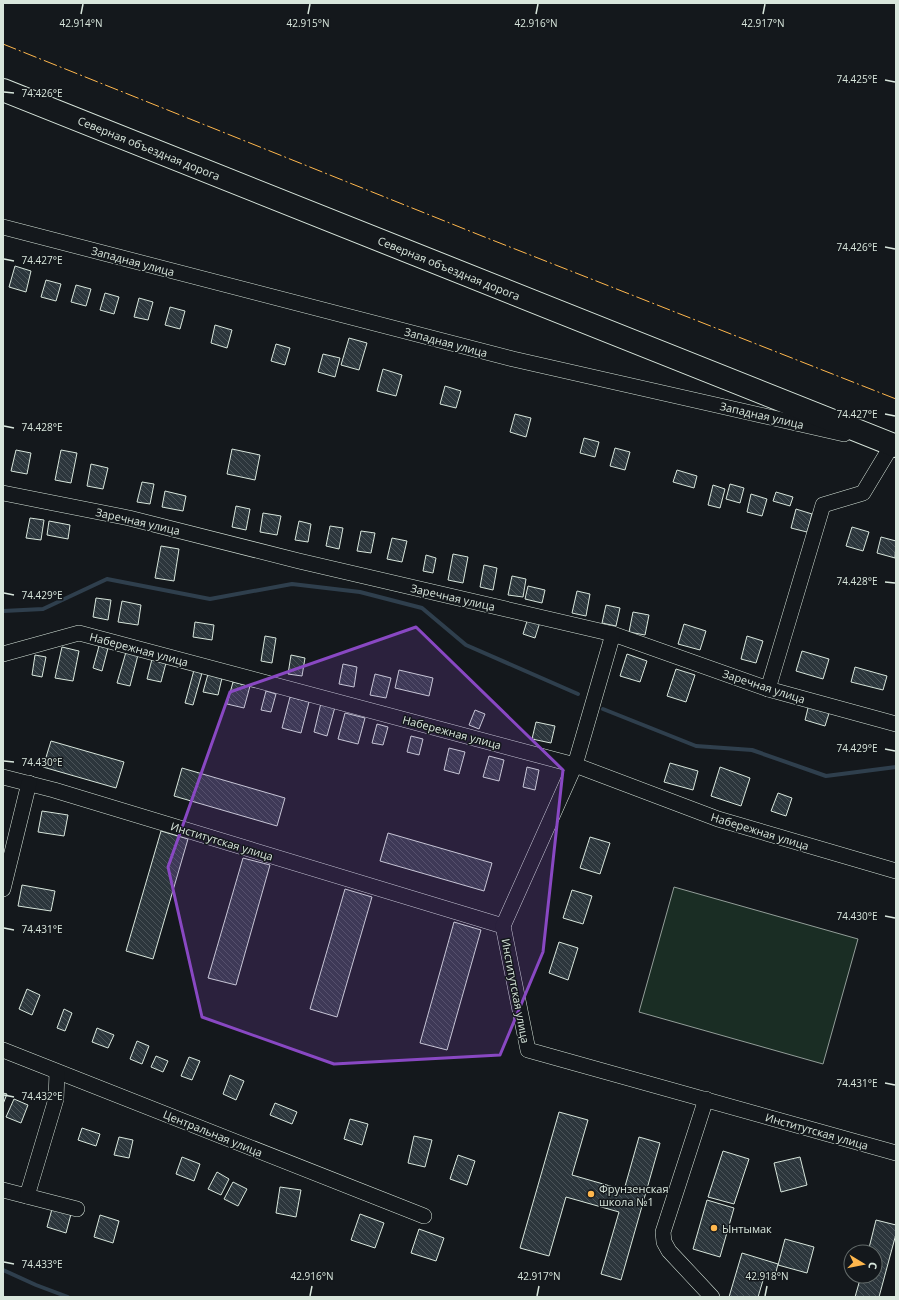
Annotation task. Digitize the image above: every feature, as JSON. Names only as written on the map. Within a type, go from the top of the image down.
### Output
[{"type":"highway","name":"Северная объездная дорога","points":[[3,90],[894,445]]},
{"type":"street","name":"Западная улица","points":[[3,227],[513,359],[894,445]]},
{"type":"street","points":[[768,689],[823,504],[863,493],[894,445]]},
{"type":"street","name":"Заречная улица","points":[[3,493],[129,518],[299,561],[613,634],[768,689],[896,724]]},
{"type":"street","name":"Набережная улица","points":[[3,654],[79,633],[575,765],[718,819],[896,871]]},
{"type":"street","points":[[503,926],[575,765],[613,634]]},
{"type":"street","name":"Институтская улица","points":[[3,777],[54,790],[503,926],[528,1050],[896,1152]]},
{"type":"street","points":[[3,889],[29,784]]},
{"type":"street","name":"Центральная улица","points":[[3,1050],[424,1216]]},
{"type":"street","points":[[27,1196],[56,1099],[58,1072]]},
{"type":"street","points":[[706,1099],[663,1232],[664,1242],[669,1251],[712,1297]]},
{"type":"street","points":[[3,1190],[77,1209]]},
{"type":"highlighted area","points":[[416,627],[563,770],[543,952],[500,1055],[334,1064],[202,1017],[168,867],[230,692]]},
{"type":"green space","points":[[674,887],[858,939],[823,1064],[639,1012]]},
{"type":"building","points":[[15,266],[31,271],[26,292],[9,287]]},
{"type":"building","points":[[46,280],[61,284],[56,301],[41,297]]},
{"type":"building","points":[[76,285],[91,289],[86,306],[71,302]]},
{"type":"building","points":[[105,293],[119,297],[114,314],[100,310]]},
{"type":"building","points":[[139,298],[153,302],[148,320],[134,317]]},
{"type":"building","points":[[170,307],[185,311],[180,329],[165,325]]},
{"type":"building","points":[[215,325],[232,330],[227,348],[211,343]]},
{"type":"building","points":[[349,338],[367,343],[359,370],[341,365]]},
{"type":"building","points":[[276,344],[290,348],[285,365],[271,361]]},
{"type":"building","points":[[323,354],[340,358],[335,377],[318,372]]},
{"type":"building","points":[[383,369],[402,375],[396,396],[377,391]]},
{"type":"building","points":[[445,386],[461,391],[456,408],[440,404]]},
{"type":"building","points":[[515,414],[531,418],[526,437],[510,432]]},
{"type":"building","points":[[584,438],[599,442],[595,457],[580,453]]},
{"type":"building","points":[[615,448],[630,452],[625,470],[610,466]]},
{"type":"building","points":[[232,449],[260,455],[255,480],[227,474]]},
{"type":"building","points":[[16,450],[31,453],[27,474],[11,471]]},
{"type":"building","points":[[61,450],[77,453],[71,483],[55,480]]},
{"type":"building","points":[[91,464],[108,468],[103,489],[87,486]]},
{"type":"building","points":[[677,470],[697,476],[694,488],[673,482]]},
{"type":"building","points":[[142,482],[154,484],[150,504],[137,502]]},
{"type":"building","points":[[730,484],[744,488],[740,503],[726,499]]},
{"type":"building","points":[[713,485],[725,489],[720,508],[708,505]]},
{"type":"building","points":[[165,491],[186,496],[183,511],[162,507]]},
{"type":"building","points":[[776,492],[793,497],[790,506],[773,501]]},
{"type":"building","points":[[751,494],[767,499],[762,516],[747,512]]},
{"type":"building","points":[[236,506],[250,509],[246,530],[232,527]]},
{"type":"building","points":[[796,509],[812,514],[807,532],[791,528]]},
{"type":"building","points":[[263,513],[281,516],[277,535],[260,532]]},
{"type":"building","points":[[30,518],[44,520],[41,540],[26,538]]},
{"type":"building","points":[[49,521],[70,525],[68,539],[47,535]]},
{"type":"building","points":[[299,521],[311,524],[308,542],[295,540]]},
{"type":"building","points":[[330,526],[343,528],[339,549],[326,546]]},
{"type":"building","points":[[852,527],[869,532],[863,551],[846,546]]},
{"type":"building","points":[[361,531],[375,533],[371,553],[357,551]]},
{"type":"building","points":[[881,537],[896,541],[895,558],[877,553]]},
{"type":"building","points":[[392,538],[407,541],[402,562],[387,559]]},
{"type":"building","points":[[161,546],[179,549],[174,581],[155,578]]},
{"type":"building","points":[[453,554],[468,557],[463,583],[448,580]]},
{"type":"building","points":[[426,555],[436,558],[433,573],[423,571]]},
{"type":"building","points":[[484,565],[497,568],[493,590],[480,587]]},
{"type":"building","points":[[512,576],[526,579],[523,597],[508,595]]},
{"type":"building","points":[[528,586],[545,590],[542,603],[525,599]]},
{"type":"building","points":[[577,591],[590,594],[586,616],[572,613]]},
{"type":"building","points":[[96,598],[111,600],[108,620],[93,617]]},
{"type":"building","points":[[122,601],[141,605],[138,625],[118,622]]},
{"type":"building","points":[[606,605],[620,608],[616,626],[602,623]]},
{"type":"building","points":[[633,612],[649,615],[645,635],[629,632]]},
{"type":"building","points":[[528,618],[540,622],[535,638],[523,634]]},
{"type":"building","points":[[195,622],[214,625],[212,640],[193,637]]},
{"type":"building","points":[[684,624],[706,631],[700,650],[678,644]]},
{"type":"building","points":[[265,636],[276,638],[272,663],[261,661]]},
{"type":"building","points":[[747,636],[763,641],[756,663],[741,659]]},
{"type":"building","points":[[99,646],[108,648],[102,671],[93,668]]},
{"type":"building","points":[[62,647],[79,651],[73,681],[55,678]]},
{"type":"building","points":[[802,651],[829,659],[823,679],[796,671]]},
{"type":"building","points":[[126,652],[138,655],[130,686],[117,683]]},
{"type":"building","points":[[627,654],[647,661],[640,682],[620,676]]},
{"type":"building","points":[[35,655],[46,657],[42,677],[32,675]]},
{"type":"building","points":[[291,655],[305,658],[302,676],[288,674]]},
{"type":"building","points":[[152,659],[166,663],[161,682],[147,679]]},
{"type":"building","points":[[343,664],[357,667],[354,687],[339,684]]},
{"type":"building","points":[[855,667],[887,676],[883,690],[851,682]]},
{"type":"building","points":[[676,669],[695,675],[686,702],[667,696]]},
{"type":"building","points":[[194,670],[202,673],[193,705],[185,703]]},
{"type":"building","points":[[399,670],[433,678],[429,696],[395,688]]},
{"type":"building","points":[[208,674],[222,678],[218,695],[203,692]]},
{"type":"building","points":[[375,674],[391,678],[386,698],[370,695]]},
{"type":"building","points":[[233,682],[250,686],[244,708],[227,704]]},
{"type":"building","points":[[266,691],[276,694],[271,712],[261,710]]},
{"type":"building","points":[[290,697],[309,702],[301,733],[282,728]]},
{"type":"building","points":[[321,703],[335,707],[327,736],[314,732]]},
{"type":"building","points":[[809,704],[830,710],[825,726],[805,720]]},
{"type":"building","points":[[475,710],[485,714],[479,729],[469,725]]},
{"type":"building","points":[[345,713],[365,718],[358,744],[338,739]]},
{"type":"building","points":[[536,722],[555,726],[551,743],[532,739]]},
{"type":"building","points":[[377,724],[388,727],[383,745],[372,743]]},
{"type":"building","points":[[411,736],[423,739],[419,755],[407,752]]},
{"type":"building","points":[[51,741],[124,762],[116,788],[43,767]]},
{"type":"building","points":[[449,748],[465,752],[459,774],[444,770]]},
{"type":"building","points":[[489,756],[504,760],[499,781],[483,777]]},
{"type":"building","points":[[670,763],[698,771],[693,790],[664,782]]},
{"type":"building","points":[[527,767],[539,770],[535,790],[523,787]]},
{"type":"building","points":[[720,767],[750,778],[741,806],[711,796]]},
{"type":"building","points":[[182,768],[285,798],[277,826],[174,796]]},
{"type":"building","points":[[778,793],[792,798],[786,816],[771,811]]},
{"type":"building","points":[[42,811],[68,815],[64,836],[38,832]]},
{"type":"building","points":[[161,831],[188,839],[153,959],[126,951]]},
{"type":"building","points":[[388,833],[492,863],[484,891],[380,861]]},
{"type":"building","points":[[590,837],[610,843],[600,874],[580,868]]},
{"type":"building","points":[[243,858],[270,865],[236,985],[208,978]]},
{"type":"building","points":[[22,885],[55,891],[51,911],[18,906]]},
{"type":"building","points":[[345,889],[372,897],[337,1017],[310,1009]]},
{"type":"building","points":[[572,890],[592,896],[583,924],[563,918]]},
{"type":"building","points":[[454,922],[481,930],[447,1050],[420,1043]]},
{"type":"building","points":[[559,942],[578,948],[568,980],[549,973]]},
{"type":"building","points":[[27,989],[40,995],[32,1015],[19,1009]]},
{"type":"building","points":[[64,1009],[72,1013],[65,1031],[57,1028]]},
{"type":"building","points":[[97,1028],[114,1035],[108,1048],[92,1042]]},
{"type":"building","points":[[137,1041],[149,1046],[142,1064],[130,1059]]},
{"type":"building","points":[[156,1056],[168,1061],[163,1072],[151,1067]]},
{"type":"building","points":[[189,1057],[200,1061],[192,1080],[181,1076]]},
{"type":"building","points":[[230,1075],[244,1081],[236,1100],[223,1094]]},
{"type":"building","points":[[3,1093],[7,1094],[3,1104]]},
{"type":"building","points":[[14,1099],[28,1105],[21,1123],[6,1117]]},
{"type":"building","points":[[275,1103],[297,1112],[292,1124],[270,1115]]},
{"type":"building","name":"Фрунзенская школа №1","points":[[559,1112],[588,1120],[572,1175],[624,1190],[639,1137],[660,1143],[621,1280],[601,1274],[619,1212],[566,1197],[549,1256],[520,1248]]},
{"type":"building","points":[[350,1119],[368,1124],[362,1145],[344,1139]]},
{"type":"building","points":[[82,1128],[100,1134],[96,1146],[78,1140]]},
{"type":"building","points":[[414,1136],[432,1140],[425,1167],[408,1163]]},
{"type":"building","points":[[119,1137],[133,1140],[129,1158],[114,1155]]},
{"type":"building","points":[[723,1151],[749,1159],[734,1204],[708,1197]]},
{"type":"building","points":[[458,1155],[475,1161],[467,1185],[450,1179]]},
{"type":"building","points":[[182,1157],[200,1164],[194,1181],[176,1174]]},
{"type":"building","points":[[800,1157],[807,1185],[781,1192],[774,1163]]},
{"type":"building","points":[[217,1172],[229,1179],[221,1195],[208,1189]]},
{"type":"building","points":[[233,1182],[247,1189],[238,1206],[224,1199]]},
{"type":"building","points":[[280,1187],[301,1190],[296,1217],[276,1213]]},
{"type":"building","name":"Ынтымак","points":[[707,1200],[734,1208],[720,1257],[693,1249]]},
{"type":"building","points":[[52,1209],[71,1214],[66,1233],[47,1227]]},
{"type":"building","points":[[360,1214],[384,1223],[375,1248],[351,1240]]},
{"type":"building","points":[[100,1215],[119,1221],[113,1243],[94,1237]]},
{"type":"building","points":[[876,1220],[896,1225],[896,1234],[883,1282],[883,1244],[870,1244]]},
{"type":"building","points":[[419,1229],[444,1238],[436,1261],[411,1253]]},
{"type":"building","points":[[785,1239],[814,1247],[807,1273],[778,1265]]},
{"type":"building","points":[[742,1253],[778,1264],[774,1280],[764,1277],[758,1297],[729,1297]]},
{"type":"building","points":[[859,1284],[883,1284],[879,1297],[855,1297]]},
{"type":"waterway","points":[[3,611],[43,609],[107,579],[210,599],[292,584],[360,592],[422,608],[466,645],[578,694]]},
{"type":"waterway","points":[[603,709],[696,746],[752,750],[826,776],[896,767]]},
{"type":"waterway","points":[[3,1270],[68,1297]]},
{"type":"power","points":[[3,44],[482,236],[896,399]]},
{"type":"place","name":"Фрунзенская школа №1","points":[[591,1194]]},
{"type":"place","name":"Ынтымак","points":[[714,1228]]}]
